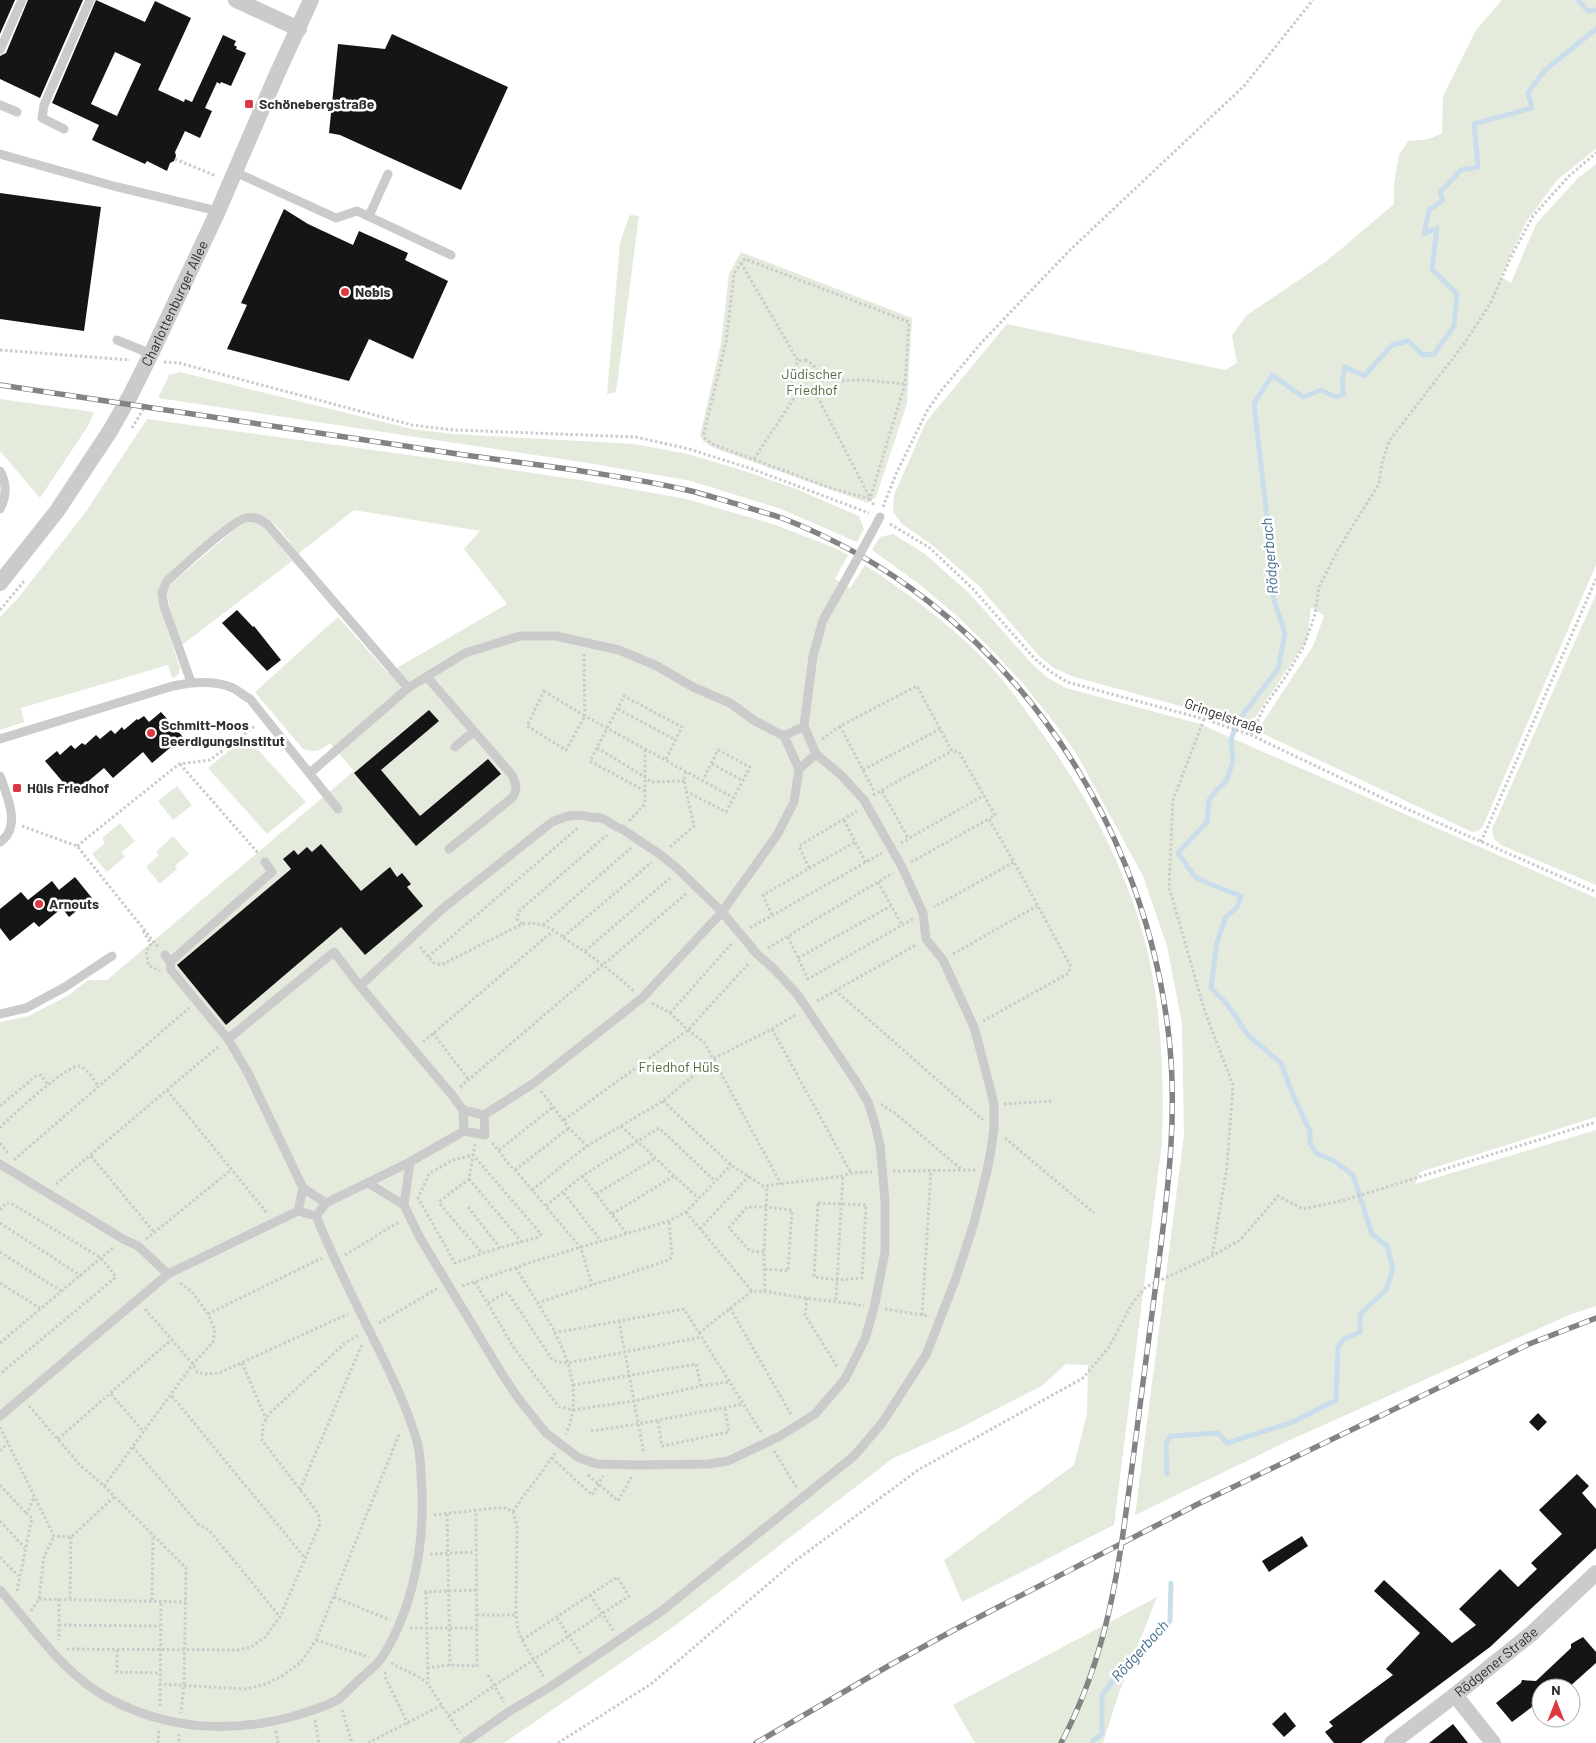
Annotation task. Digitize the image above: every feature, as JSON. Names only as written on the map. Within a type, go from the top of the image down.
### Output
[{"type":"street","points":[[236,0],[299,29]]},
{"type":"street","name":"Charlottenburger Allee","points":[[0,583],[57,511],[110,431],[150,358],[218,211],[311,0]]},
{"type":"street","name":"Rödgener Straße","points":[[1392,1743],[1531,1634],[1596,1573]]},
{"type":"street","points":[[1455,1695],[1493,1743]]},
{"type":"lane","points":[[0,50],[22,0]]},
{"type":"lane","points":[[64,129],[42,118],[44,105],[90,0]]},
{"type":"lane","points":[[0,106],[17,112]]},
{"type":"lane","points":[[0,154],[110,185],[218,211]]},
{"type":"lane","points":[[369,216],[388,174]]},
{"type":"lane","points":[[233,177],[336,218],[357,211],[451,255]]},
{"type":"lane","points":[[117,340],[150,358]]},
{"type":"lane","points":[[0,471],[4,479],[6,499],[0,508]]},
{"type":"lane","points":[[465,1742],[663,1610],[854,1456],[882,1423],[926,1355],[956,1278],[974,1223],[987,1171],[994,1129],[994,1104],[974,1027],[943,960],[926,939],[923,913],[891,848],[865,802],[815,749],[804,726],[813,656],[823,620],[880,517]]},
{"type":"lane","points":[[190,682],[164,606],[162,593],[167,581],[233,525],[246,518],[258,518],[267,524],[408,688]]},
{"type":"lane","points":[[310,773],[408,688],[466,653],[520,636],[556,636],[584,642],[619,650],[657,666],[693,687],[730,703],[755,721],[784,736],[799,769]]},
{"type":"lane","points":[[428,677],[512,775],[517,791],[449,849]]},
{"type":"lane","points":[[0,739],[44,724],[190,682],[216,684],[232,688],[250,699],[338,809]]},
{"type":"lane","points":[[784,736],[804,726]]},
{"type":"lane","points":[[455,747],[474,731]]},
{"type":"lane","points":[[463,1110],[484,1115],[534,1083],[642,998],[722,912],[777,835],[794,802],[799,769],[815,749]]},
{"type":"lane","points":[[0,776],[10,807],[12,822],[10,831],[0,842]]},
{"type":"lane","points":[[360,986],[441,910],[552,822],[568,815],[602,818],[640,840],[679,870],[722,912],[757,954],[797,994],[868,1102],[878,1138],[886,1201],[886,1252],[865,1339],[845,1379],[815,1414],[796,1424],[780,1436],[728,1461],[708,1464],[597,1464],[579,1458],[546,1433],[507,1382],[409,1216],[404,1204],[410,1162]]},
{"type":"lane","points":[[264,862],[272,872],[168,959],[171,970],[228,1039],[248,1073],[302,1188],[326,1203]]},
{"type":"lane","points":[[228,1039],[334,952],[463,1110],[464,1131]]},
{"type":"lane","points":[[0,1014],[26,1008],[65,987],[112,956]]},
{"type":"lane","points":[[316,1216],[326,1203],[410,1162],[464,1131],[481,1134],[484,1115]]},
{"type":"lane","points":[[3,1166],[123,1239],[138,1246],[168,1274]]},
{"type":"lane","points":[[368,1183],[404,1204]]},
{"type":"lane","points":[[298,1211],[302,1188]]},
{"type":"lane","points":[[0,1416],[168,1274],[298,1211],[316,1216]]},
{"type":"lane","points":[[0,1590],[59,1654],[80,1680],[106,1697],[132,1710],[159,1719],[216,1727],[251,1726],[284,1719],[313,1710],[338,1699],[382,1659],[398,1626],[411,1592],[419,1554],[422,1492],[417,1443],[402,1398],[333,1257],[316,1216]]},
{"type":"path","points":[[880,517],[896,474],[927,411],[940,392],[982,342],[1069,251],[1244,86],[1313,0]]},
{"type":"path","points":[[1251,735],[1264,707],[1304,646],[1315,614],[1319,587],[1339,548],[1379,484],[1382,463],[1389,441],[1464,344],[1490,304],[1512,255],[1533,216],[1569,176],[1596,153]]},
{"type":"path","points":[[175,159],[233,177]]},
{"type":"path","points":[[745,259],[909,322],[905,384],[870,499],[828,487],[712,444],[705,438],[704,434],[726,342],[734,274],[745,259]]},
{"type":"path","points":[[741,263],[798,362]]},
{"type":"path","name":"Gringelstraße","points":[[0,350],[150,358],[179,363],[412,425],[454,430],[636,437],[689,449],[752,469],[880,517],[930,548],[973,589],[1035,659],[1050,672],[1067,682],[1204,719],[1251,735],[1391,802],[1596,892]]},
{"type":"path","points":[[805,360],[813,364],[822,381],[814,392],[802,395],[793,386],[791,373],[798,362],[805,360]]},
{"type":"path","points":[[822,381],[863,380],[905,384]]},
{"type":"path","points":[[754,459],[798,392]]},
{"type":"path","points":[[814,392],[880,517]]},
{"type":"path","points":[[1481,842],[1596,579]]},
{"type":"path","points":[[584,642],[585,716],[566,750],[526,726],[544,691],[585,716],[645,750],[734,798]]},
{"type":"path","points":[[815,749],[840,726],[918,686],[952,751]]},
{"type":"path","points":[[645,791],[590,761],[624,696],[682,727],[674,739],[665,761]]},
{"type":"path","points":[[618,709],[674,739]]},
{"type":"path","points":[[77,846],[179,764],[210,760],[265,718]]},
{"type":"path","points":[[1204,719],[1174,800],[1169,887],[1206,1012],[1233,1085],[1227,1167],[1212,1256]]},
{"type":"path","points":[[840,726],[875,794]]},
{"type":"path","points":[[863,770],[940,729]]},
{"type":"path","points":[[597,748],[645,777],[650,782],[684,782]]},
{"type":"path","points":[[522,924],[517,919],[519,911],[645,804],[645,750]]},
{"type":"path","points":[[686,791],[726,812],[750,767],[718,750],[702,780]]},
{"type":"path","points":[[808,868],[799,846],[844,820],[875,794],[952,751],[959,752],[995,815],[989,819],[1070,964],[1070,973],[974,1027]]},
{"type":"path","points":[[179,764],[252,846]]},
{"type":"path","points":[[712,764],[742,780]]},
{"type":"path","points":[[563,938],[694,826],[684,782],[686,772]]},
{"type":"path","points":[[881,791],[908,838]]},
{"type":"path","points":[[670,1013],[740,934],[984,795]]},
{"type":"path","points":[[428,957],[590,818]]},
{"type":"path","points":[[844,820],[866,863]]},
{"type":"path","points":[[12,822],[77,846],[157,945]]},
{"type":"path","points":[[543,925],[640,840]]},
{"type":"path","points":[[772,915],[763,895],[855,842]]},
{"type":"path","points":[[788,938],[808,979],[1014,862]]},
{"type":"path","points":[[585,951],[679,870]]},
{"type":"path","points":[[878,882],[902,926]]},
{"type":"path","points":[[452,1095],[695,886]]},
{"type":"path","points":[[798,958],[891,906]]},
{"type":"path","points":[[943,960],[1037,906]]},
{"type":"path","points":[[415,1049],[553,930]]},
{"type":"path","points":[[532,1190],[587,1146],[662,1101],[713,1059],[772,1029],[835,990],[926,939]]},
{"type":"path","points":[[835,990],[994,1129],[1094,1213]]},
{"type":"path","points":[[3,1166],[197,1001]]},
{"type":"path","points":[[772,1029],[851,1173]]},
{"type":"path","points":[[433,1033],[469,1080]]},
{"type":"path","points":[[46,1192],[228,1039]]},
{"type":"path","points":[[1,1126],[71,1067],[78,1066],[84,1068],[98,1086]]},
{"type":"path","points":[[0,1106],[36,1076],[41,1075],[48,1085]]},
{"type":"path","points":[[534,1083],[569,1128],[587,1146]]},
{"type":"path","points":[[167,1090],[273,1222]]},
{"type":"path","points":[[662,1101],[731,1166],[767,1187],[843,1176],[851,1173],[961,1169],[987,1171]]},
{"type":"path","points":[[994,1104],[1053,1101]]},
{"type":"path","points":[[868,1102],[882,1104],[896,1114],[961,1169]]},
{"type":"path","points":[[499,1150],[553,1107]]},
{"type":"path","points":[[558,1743],[651,1684],[795,1561],[918,1470],[1083,1378],[1108,1347],[1134,1302],[1146,1287],[1212,1256],[1240,1240],[1278,1196],[1303,1209],[1345,1200],[1596,1122]]},
{"type":"path","points":[[621,1126],[698,1198]]},
{"type":"path","points":[[515,1170],[569,1128]]},
{"type":"path","points":[[546,1206],[582,1176],[659,1128],[716,1181]]},
{"type":"path","points":[[482,1253],[440,1204],[440,1202],[469,1179],[473,1155],[481,1134],[499,1150],[506,1163],[515,1170],[581,1248],[592,1285]]},
{"type":"path","points":[[473,1155],[541,1234],[539,1238],[482,1253],[455,1263],[418,1198],[428,1174],[453,1160],[473,1155]]},
{"type":"path","points":[[91,1156],[154,1232]]},
{"type":"path","points":[[596,1194],[656,1158]]},
{"type":"path","points":[[455,1294],[461,1287],[516,1268],[601,1240],[669,1221],[686,1212],[731,1166]]},
{"type":"path","points":[[138,1246],[231,1170]]},
{"type":"path","points":[[922,1315],[931,1171]]},
{"type":"path","points":[[582,1176],[627,1234]]},
{"type":"path","points":[[612,1214],[674,1176]]},
{"type":"path","points":[[700,1229],[748,1176]]},
{"type":"path","points":[[836,1300],[843,1176]]},
{"type":"path","points":[[469,1179],[522,1242]]},
{"type":"path","points":[[765,1291],[764,1252],[767,1187]]},
{"type":"path","points":[[564,1192],[601,1240]]},
{"type":"path","points":[[0,1210],[6,1203],[11,1203],[100,1258],[116,1277],[0,1374]]},
{"type":"path","points":[[818,1203],[841,1203],[866,1205],[862,1278],[838,1280],[814,1277],[818,1203]]},
{"type":"path","points":[[468,1207],[500,1248]]},
{"type":"path","points":[[764,1252],[750,1251],[729,1228],[747,1207],[792,1210],[788,1271],[765,1269]]},
{"type":"path","points":[[686,1212],[752,1291]]},
{"type":"path","points":[[208,1314],[333,1257],[409,1216]]},
{"type":"path","points":[[538,1303],[670,1260],[672,1256],[669,1221]]},
{"type":"path","points":[[0,1223],[80,1276]]},
{"type":"path","points":[[0,1344],[123,1239]]},
{"type":"path","points":[[0,1252],[61,1291]]},
{"type":"path","points":[[513,1512],[525,1492],[542,1472],[560,1445],[567,1432],[573,1410],[573,1384],[568,1363],[538,1303],[516,1268]]},
{"type":"path","points":[[104,1486],[172,1396],[193,1364],[213,1342],[215,1330],[208,1314],[192,1292],[168,1274]]},
{"type":"path","points":[[59,1599],[59,1654],[117,1650],[238,1650],[251,1647],[265,1637],[280,1617],[320,1524],[318,1513],[262,1440],[263,1425],[266,1419],[269,1414],[345,1343],[447,1282]]},
{"type":"path","points":[[475,1282],[514,1348],[559,1407],[573,1410],[634,1401],[701,1386],[729,1382]]},
{"type":"path","points":[[0,1283],[40,1308]]},
{"type":"path","points":[[699,1333],[752,1291],[836,1300],[941,1318]]},
{"type":"path","points":[[488,1303],[508,1293],[552,1359],[558,1362],[568,1363],[702,1337]]},
{"type":"path","points":[[807,1298],[805,1315],[845,1379]]},
{"type":"path","points":[[137,1299],[193,1364],[197,1372],[205,1374],[219,1373],[359,1309]]},
{"type":"path","points":[[730,1308],[796,1424]]},
{"type":"path","points":[[554,1333],[684,1309],[803,1497]]},
{"type":"path","points":[[579,1458],[576,1464],[618,1501],[644,1458],[618,1322]]},
{"type":"path","points":[[300,1490],[369,1329]]},
{"type":"path","points":[[58,1439],[172,1340]]},
{"type":"path","points":[[242,1363],[266,1419]]},
{"type":"path","points":[[573,1384],[696,1364],[701,1386]]},
{"type":"path","points":[[111,1394],[144,1432]]},
{"type":"path","points":[[172,1396],[305,1558]]},
{"type":"path","points":[[22,1397],[81,1466],[104,1486],[186,1568],[184,1685],[179,1722],[179,1743]]},
{"type":"path","points":[[592,1431],[658,1421],[743,1404]]},
{"type":"path","points":[[658,1421],[662,1446],[729,1432],[725,1409]]},
{"type":"path","points":[[159,1684],[246,1689],[266,1684],[282,1676],[301,1662],[316,1640],[407,1415]]},
{"type":"path","points":[[0,1427],[54,1536]]},
{"type":"path","points":[[0,1451],[8,1443]]},
{"type":"path","points":[[133,1447],[199,1526],[209,1530],[280,1617]]},
{"type":"path","points":[[552,1458],[592,1495],[610,1464]]},
{"type":"path","points":[[0,1485],[32,1518],[14,1606]]},
{"type":"path","points":[[27,1514],[34,1496]]},
{"type":"path","points":[[70,1599],[71,1537],[114,1497]]},
{"type":"path","points":[[421,1515],[476,1512],[496,1508],[506,1508],[513,1512],[517,1526],[516,1615],[518,1630],[550,1687]]},
{"type":"path","points":[[427,1668],[450,1665],[477,1666],[476,1512]]},
{"type":"path","points":[[447,1514],[450,1665]]},
{"type":"path","points":[[0,1521],[26,1548]]},
{"type":"path","points":[[54,1536],[71,1537]]},
{"type":"path","points":[[26,1620],[39,1599],[44,1557],[54,1536]]},
{"type":"path","points":[[152,1600],[153,1536]]},
{"type":"path","points":[[419,1554],[475,1552]]},
{"type":"path","points":[[0,1557],[19,1576]]},
{"type":"path","points":[[449,1716],[629,1596],[617,1577],[522,1640]]},
{"type":"path","points":[[411,1592],[476,1590]]},
{"type":"path","points":[[426,1592],[428,1684]]},
{"type":"path","points":[[590,1595],[620,1640]]},
{"type":"path","points":[[334,1597],[398,1626],[449,1629],[476,1628]]},
{"type":"path","points":[[39,1599],[186,1602]]},
{"type":"path","points":[[159,1719],[161,1602]]},
{"type":"path","points":[[477,1615],[516,1615]]},
{"type":"path","points":[[557,1618],[585,1662]]},
{"type":"path","points":[[59,1625],[160,1626]]},
{"type":"path","points":[[316,1640],[363,1656],[382,1659],[421,1678],[428,1684],[465,1742]]},
{"type":"path","points":[[117,1650],[117,1672],[160,1673]]},
{"type":"path","points":[[382,1659],[386,1679],[408,1724]]},
{"type":"path","points":[[488,1675],[510,1711]]},
{"type":"path","points":[[338,1699],[352,1743]]},
{"type":"path","points":[[368,1743],[442,1705]]},
{"type":"path","points":[[313,1710],[319,1743]]},
{"type":"green space","points":[[1502,0],[1596,0],[1596,149],[1557,180],[1526,222],[1501,277],[1511,283],[1536,224],[1578,178],[1596,164],[1596,565],[1483,826],[1478,831],[1472,832],[1257,731],[1313,646],[1324,616],[1311,607],[1307,640],[1248,728],[1220,717],[1071,676],[1054,668],[1039,656],[978,585],[932,545],[902,524],[893,512],[894,495],[926,422],[1007,324],[1225,370],[1237,363],[1232,335],[1247,315],[1328,260],[1394,204],[1394,185],[1399,155],[1408,141],[1429,139],[1442,133],[1443,96],[1476,30]]},
{"type":"green space","points":[[630,215],[639,216],[616,392],[607,394],[620,242]]},
{"type":"green space","name":"Jüdischer Friedhof","points":[[741,252],[912,318],[907,404],[876,497],[868,503],[714,448],[703,441],[700,436],[721,343],[729,274]]},
{"type":"green space","points":[[180,372],[412,429],[454,434],[634,444],[688,454],[796,489],[859,516],[864,529],[857,542],[781,509],[691,481],[588,463],[158,398],[169,375]]},
{"type":"green space","points":[[0,399],[94,412],[88,426],[40,498],[0,451]]},
{"type":"green space","name":"Friedhof Hüls","points":[[147,419],[586,481],[686,499],[773,524],[835,548],[848,555],[835,579],[850,588],[865,565],[938,618],[992,668],[1050,745],[1086,800],[1102,830],[1129,890],[1153,977],[1161,1047],[1162,1142],[1114,1525],[962,1602],[944,1560],[1074,1465],[1087,1414],[1088,1365],[1066,1364],[1043,1385],[960,1428],[892,1459],[676,1625],[504,1743],[0,1743],[0,1022],[29,1016],[69,995],[88,980],[107,980],[354,771],[330,743],[318,750],[303,749],[255,692],[338,617],[388,673],[507,604],[464,549],[480,531],[354,510],[298,554],[269,520],[262,515],[254,513],[245,514],[231,521],[159,591],[160,607],[180,668],[178,675],[172,678],[168,665],[21,708],[24,722],[0,730],[0,617],[18,598],[85,513]]},
{"type":"green space","points":[[247,522],[257,522],[265,528],[292,561],[182,645],[169,605],[167,592],[172,583],[235,529]]},
{"type":"green space","points":[[893,534],[925,554],[969,593],[1033,665],[1048,678],[1066,688],[1200,724],[1596,898],[1596,1117],[1420,1172],[1415,1184],[1596,1130],[1596,1306],[1569,1315],[1288,1441],[1135,1515],[1184,1135],[1182,1024],[1167,946],[1143,876],[1076,753],[1020,680],[988,646],[957,616],[919,584],[872,550],[880,537]]},
{"type":"green space","points":[[1596,594],[1596,885],[1503,846],[1494,839],[1492,829]]},
{"type":"green space","points":[[246,737],[306,802],[267,834],[208,768]]},
{"type":"green space","points":[[177,786],[192,805],[173,820],[158,801]]},
{"type":"green space","points":[[120,823],[135,841],[122,852],[125,857],[107,872],[92,854],[105,843],[102,838]]},
{"type":"green space","points":[[173,836],[189,854],[175,866],[177,869],[160,884],[146,867],[159,855],[156,852]]},
{"type":"green space","points":[[1157,1597],[1119,1693],[1103,1743],[975,1743],[953,1705]]},
{"type":"building","points":[[0,0],[15,0],[0,34]]},
{"type":"building","points":[[28,0],[83,0],[40,98],[0,79],[0,56],[6,53]]},
{"type":"building","points":[[96,0],[145,22],[155,1],[191,18],[158,90],[184,102],[185,99],[192,102],[223,35],[236,41],[234,45],[237,47],[236,49],[246,53],[231,86],[217,82],[205,108],[212,111],[200,138],[185,131],[175,152],[174,161],[170,163],[167,171],[147,161],[145,164],[92,140],[99,125],[52,103]],"holes":[[[115,52],[141,64],[117,116],[91,104]]]},
{"type":"building","points":[[392,34],[508,87],[461,190],[340,135],[329,133],[338,44],[385,49]]},
{"type":"building","points":[[0,193],[101,207],[84,331],[0,319]]},
{"type":"building","name":"Nobis","points":[[284,209],[308,224],[353,245],[359,231],[408,253],[405,260],[448,281],[413,359],[369,339],[349,381],[227,349],[247,305],[241,303]]},
{"type":"building","points":[[237,610],[254,626],[281,660],[267,671],[222,623]]},
{"type":"building","points":[[429,710],[439,721],[381,770],[420,816],[488,759],[501,774],[416,846],[354,773]]},
{"type":"building","points":[[161,712],[183,737],[152,763],[143,752],[113,778],[104,768],[73,794],[45,761],[57,751],[60,755],[71,745],[75,749],[82,743],[85,745],[96,735],[100,739],[111,730],[115,734],[122,727],[124,730],[137,719],[144,716],[149,722]]},
{"type":"building","points":[[321,844],[361,891],[390,867],[397,877],[402,873],[411,884],[407,887],[423,906],[365,955],[341,927],[226,1025],[177,965],[291,869],[283,859],[294,850],[298,855],[307,847],[312,852]]},
{"type":"building","points":[[75,877],[92,898],[69,917],[62,908],[39,927],[34,922],[10,941],[0,928],[0,909],[21,892],[28,900],[52,881],[59,890]]},
{"type":"building","points":[[1538,1413],[1547,1422],[1538,1431],[1529,1422]]},
{"type":"building","points":[[1577,1474],[1589,1486],[1582,1493],[1596,1509],[1596,1548],[1490,1647],[1361,1743],[1334,1743],[1325,1732],[1333,1726],[1329,1722],[1393,1675],[1386,1669],[1420,1633],[1374,1591],[1384,1580],[1452,1643],[1476,1625],[1459,1609],[1500,1569],[1518,1587],[1537,1569],[1531,1563],[1562,1534],[1539,1510]]},
{"type":"building","points":[[1302,1536],[1308,1546],[1269,1572],[1262,1561]]},
{"type":"building","points":[[1583,1637],[1596,1652],[1596,1663],[1579,1678],[1539,1678],[1571,1648],[1571,1644]]},
{"type":"building","points":[[1522,1680],[1531,1681],[1531,1708],[1512,1722],[1496,1703],[1521,1683]]},
{"type":"building","points":[[1285,1712],[1296,1726],[1284,1737],[1272,1724]]},
{"type":"building","points":[[1453,1724],[1468,1743],[1429,1743]]},
{"type":"waterway","name":"Rödgerbach","points":[[1578,0],[1588,11],[1596,10]]},
{"type":"waterway","name":"Rödgerbach","points":[[1167,1474],[1166,1444],[1170,1436],[1218,1433],[1227,1443],[1293,1422],[1336,1400],[1338,1347],[1344,1339],[1360,1332],[1360,1314],[1386,1290],[1393,1269],[1387,1246],[1372,1234],[1353,1175],[1334,1161],[1316,1153],[1310,1143],[1310,1131],[1293,1095],[1281,1063],[1248,1035],[1227,1004],[1211,988],[1217,942],[1226,917],[1237,907],[1241,896],[1195,877],[1178,853],[1207,822],[1209,800],[1227,780],[1233,761],[1231,740],[1238,721],[1278,669],[1285,634],[1273,597],[1272,561],[1254,404],[1272,375],[1303,397],[1321,390],[1336,397],[1344,394],[1342,382],[1345,367],[1364,376],[1392,345],[1408,341],[1423,355],[1434,354],[1454,326],[1457,294],[1432,269],[1437,228],[1424,234],[1429,210],[1443,200],[1440,192],[1461,170],[1478,167],[1474,124],[1532,108],[1528,93],[1544,71],[1596,29]]},
{"type":"waterway","name":"Rödgerbach","points":[[1092,1743],[1102,1734],[1102,1695],[1120,1671],[1155,1640],[1170,1621],[1171,1583]]},
{"type":"railway","points":[[0,385],[630,479],[693,492],[777,516],[859,555],[928,601],[990,657],[1044,720],[1090,790],[1126,866],[1152,946],[1168,1029],[1172,1087],[1171,1144],[1166,1202],[1122,1539],[1110,1608],[1091,1676],[1061,1743]]},
{"type":"railway","points":[[756,1743],[954,1630],[1198,1504],[1529,1344],[1596,1318]]},
{"type":"place","name":"Schönebergstraße","points":[[249,104]]},
{"type":"place","name":"Nobis","points":[[345,292]]},
{"type":"place","name":"Schmitt-Moos Beerdigungsinstitut","points":[[151,733]]},
{"type":"place","name":"Hüls Friedhof","points":[[17,788]]},
{"type":"place","name":"Arnouts","points":[[39,904]]}]
